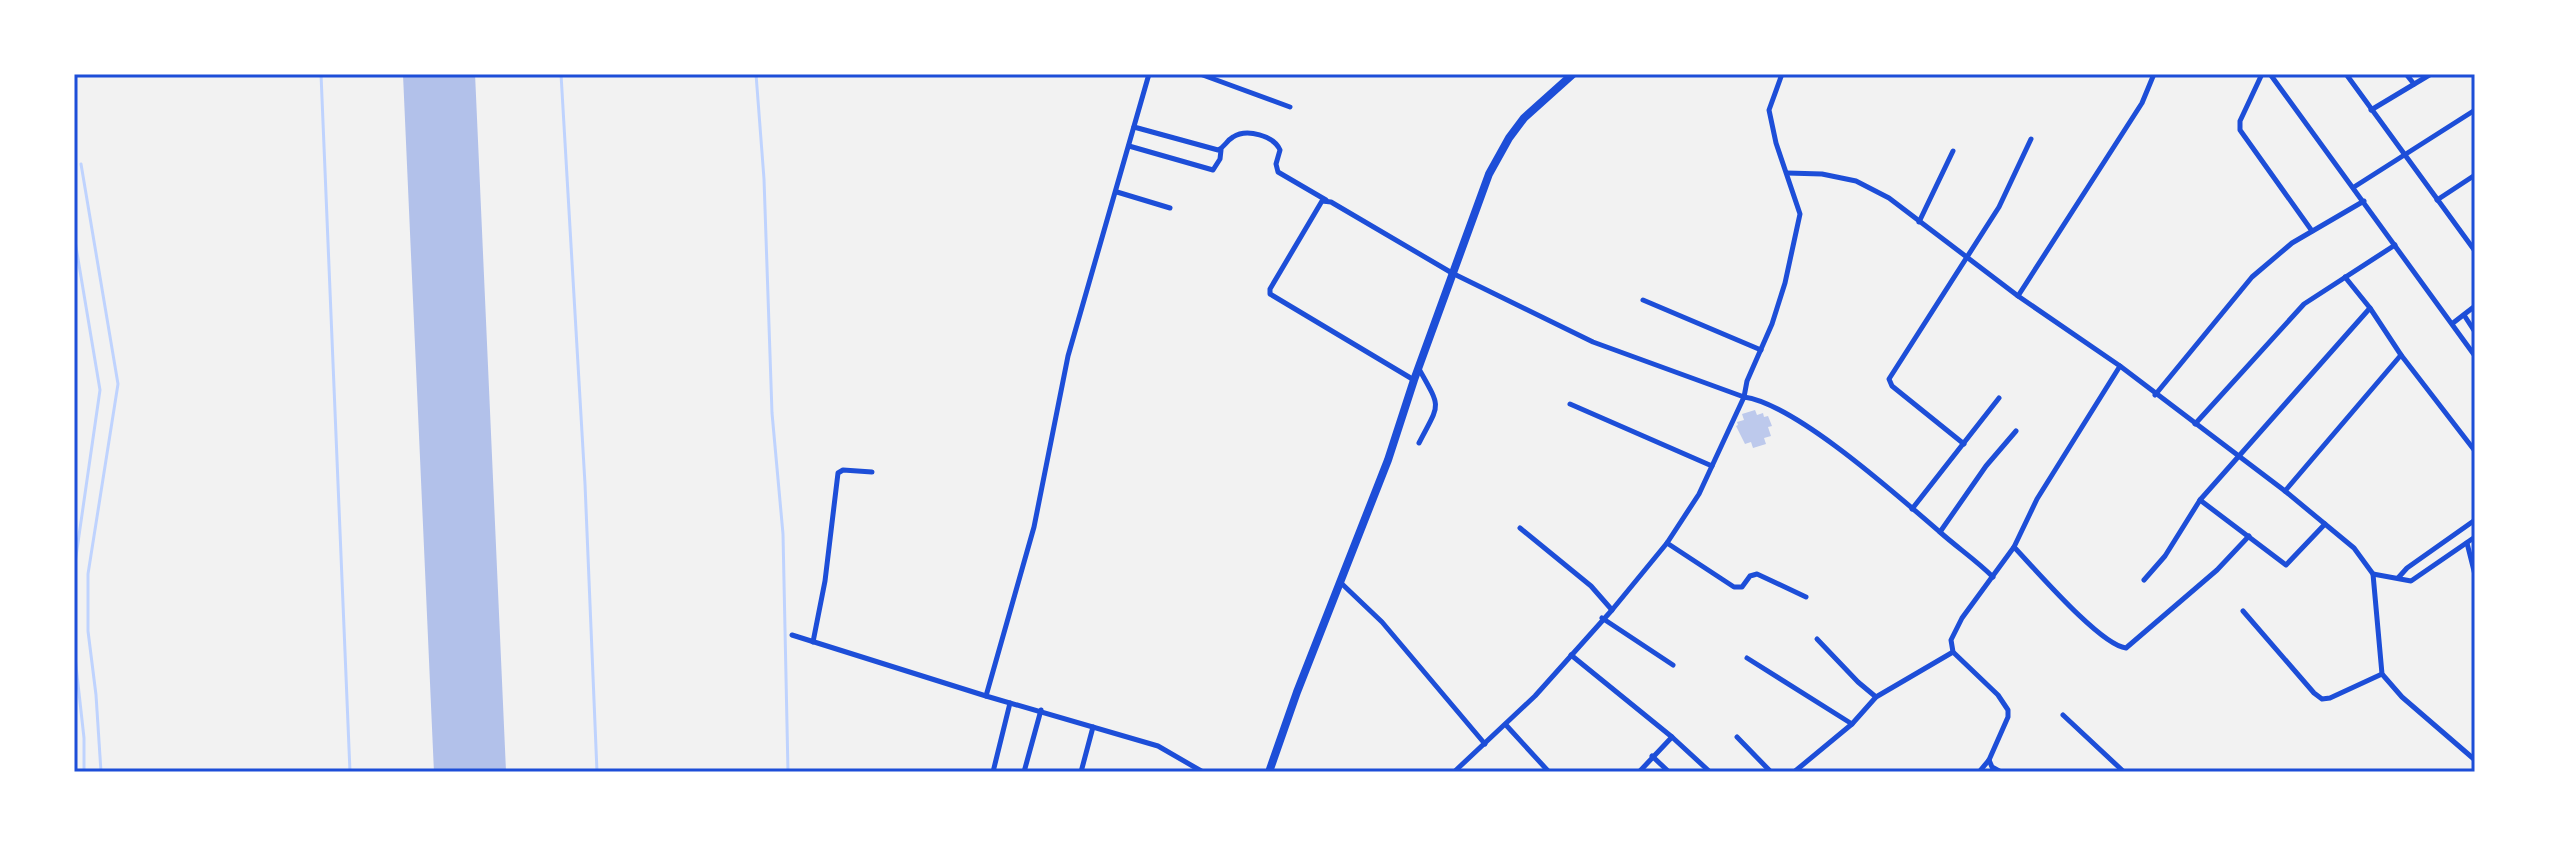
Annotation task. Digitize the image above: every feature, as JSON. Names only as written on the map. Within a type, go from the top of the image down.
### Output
[{"type":"highway","points":[[1269,772],[1388,460],[1489,174],[1524,118],[1573,74]]},
{"type":"street","points":[[986,696],[1034,527],[1068,356],[1149,74]]},
{"type":"street","points":[[1200,74],[1290,107]]},
{"type":"street","points":[[1454,772],[1506,725],[1612,610],[1667,543],[1699,494],[1744,397],[1747,381],[1761,350],[1785,283],[1800,214],[1776,143],[1769,110],[1782,74]]},
{"type":"street","points":[[2018,296],[2142,103],[2154,74]]},
{"type":"street","points":[[2262,74],[2240,121],[2240,130],[2312,231]]},
{"type":"street","points":[[2270,74],[2475,356]]},
{"type":"street","points":[[2346,74],[2437,200],[2472,240],[2475,251]]},
{"type":"street","points":[[2406,74],[2414,84]]},
{"type":"street","points":[[2371,110],[2431,74]]},
{"type":"street","points":[[2354,187],[2475,110]]},
{"type":"street","points":[[1134,127],[1203,148],[1221,150]]},
{"type":"street","points":[[1129,146],[1212,170],[1220,159],[1221,150],[1231,138],[1252,133],[1274,140],[1280,150],[1276,164],[1278,172],[1452,273],[1593,342],[1757,399],[1802,423],[1993,577]]},
{"type":"street","points":[[1964,444],[1892,386],[1889,379],[1999,207],[2031,139]]},
{"type":"street","points":[[1919,222],[1953,151]]},
{"type":"street","points":[[1787,173],[1822,174],[1856,181],[1889,198],[2018,296],[2120,366],[2285,491],[2354,548],[2373,574],[2382,674],[2402,697],[2475,760]]},
{"type":"street","points":[[2437,200],[2475,175]]},
{"type":"street","points":[[1117,192],[1170,208]]},
{"type":"street","points":[[1326,200],[1320,203],[1270,289],[1270,294],[1414,380]]},
{"type":"street","points":[[2155,395],[2252,277],[2292,243],[2364,201]]},
{"type":"street","points":[[2195,424],[2304,304],[2395,245]]},
{"type":"street","points":[[2345,277],[2475,451]]},
{"type":"street","points":[[1643,300],[1761,350]]},
{"type":"street","points":[[2453,323],[2475,306]]},
{"type":"street","points":[[2144,580],[2165,556],[2200,500],[2370,308]]},
{"type":"street","points":[[2464,315],[2475,332]]},
{"type":"street","points":[[2285,491],[2401,355]]},
{"type":"street","points":[[1979,772],[1989,760],[2008,717],[2008,710],[1998,695],[1953,652],[1951,640],[1962,618],[2014,547],[2037,499],[2120,366]]},
{"type":"street","points":[[1419,368],[1436,398],[1437,408],[1419,443]]},
{"type":"street","points":[[1912,509],[1999,398]]},
{"type":"street","points":[[1570,404],[1712,466]]},
{"type":"street","points":[[1940,532],[1986,466],[2016,431]]},
{"type":"street","points":[[813,642],[825,581],[838,473],[843,470],[872,472]]},
{"type":"street","points":[[2200,500],[2286,565],[2325,524]]},
{"type":"street","points":[[2397,579],[2407,568],[2475,520]]},
{"type":"street","points":[[1520,528],[1591,586],[1612,610]]},
{"type":"street","points":[[2014,547],[2083,618],[2110,642],[2126,648],[2217,570],[2249,536]]},
{"type":"street","points":[[2373,574],[2411,581],[2475,537]]},
{"type":"street","points":[[1667,543],[1734,587],[1742,587],[1750,576],[1757,574],[1806,597]]},
{"type":"street","points":[[2467,543],[2475,575]]},
{"type":"street","points":[[1340,582],[1382,622],[1485,744]]},
{"type":"street","points":[[2243,611],[2322,699],[2382,674]]},
{"type":"street","points":[[1602,618],[1673,665]]},
{"type":"street","points":[[792,635],[1158,746],[1203,772]]},
{"type":"street","points":[[1817,639],[1876,697]]},
{"type":"street","points":[[1794,772],[1852,724],[1876,697],[1953,652]]},
{"type":"street","points":[[1571,655],[1710,772]]},
{"type":"street","points":[[1747,658],[1852,724]]},
{"type":"street","points":[[993,772],[1010,703]]},
{"type":"street","points":[[1024,772],[1041,710]]},
{"type":"street","points":[[2063,715],[2124,772]]},
{"type":"street","points":[[1506,725],[1549,772]]},
{"type":"street","points":[[1081,772],[1093,727]]},
{"type":"street","points":[[1639,772],[1672,737]]},
{"type":"street","points":[[1737,737],[1771,772]]},
{"type":"street","points":[[1652,756],[1669,772]]},
{"type":"street","points":[[1989,760],[1992,767],[2001,772]]},
{"type":"building","points":[[1755,410],[1757,415],[1763,413],[1764,417],[1768,416],[1772,426],[1768,427],[1771,436],[1764,438],[1766,444],[1753,448],[1751,442],[1745,444],[1736,426],[1737,422],[1744,420],[1742,414]]},
{"type":"waterway","points":[[321,74],[350,772]]},
{"type":"waterway","points":[[561,74],[585,484],[597,772]]},
{"type":"waterway","points":[[756,74],[764,179],[772,413],[783,534],[788,772]]},
{"type":"waterway","points":[[81,164],[118,384],[88,574],[88,631],[101,772]]},
{"type":"waterway","points":[[74,570],[100,390],[75,241]]},
{"type":"waterway","points":[[74,648],[84,738],[84,772]]},
{"type":"runway","points":[[439,74],[470,772]]}]
